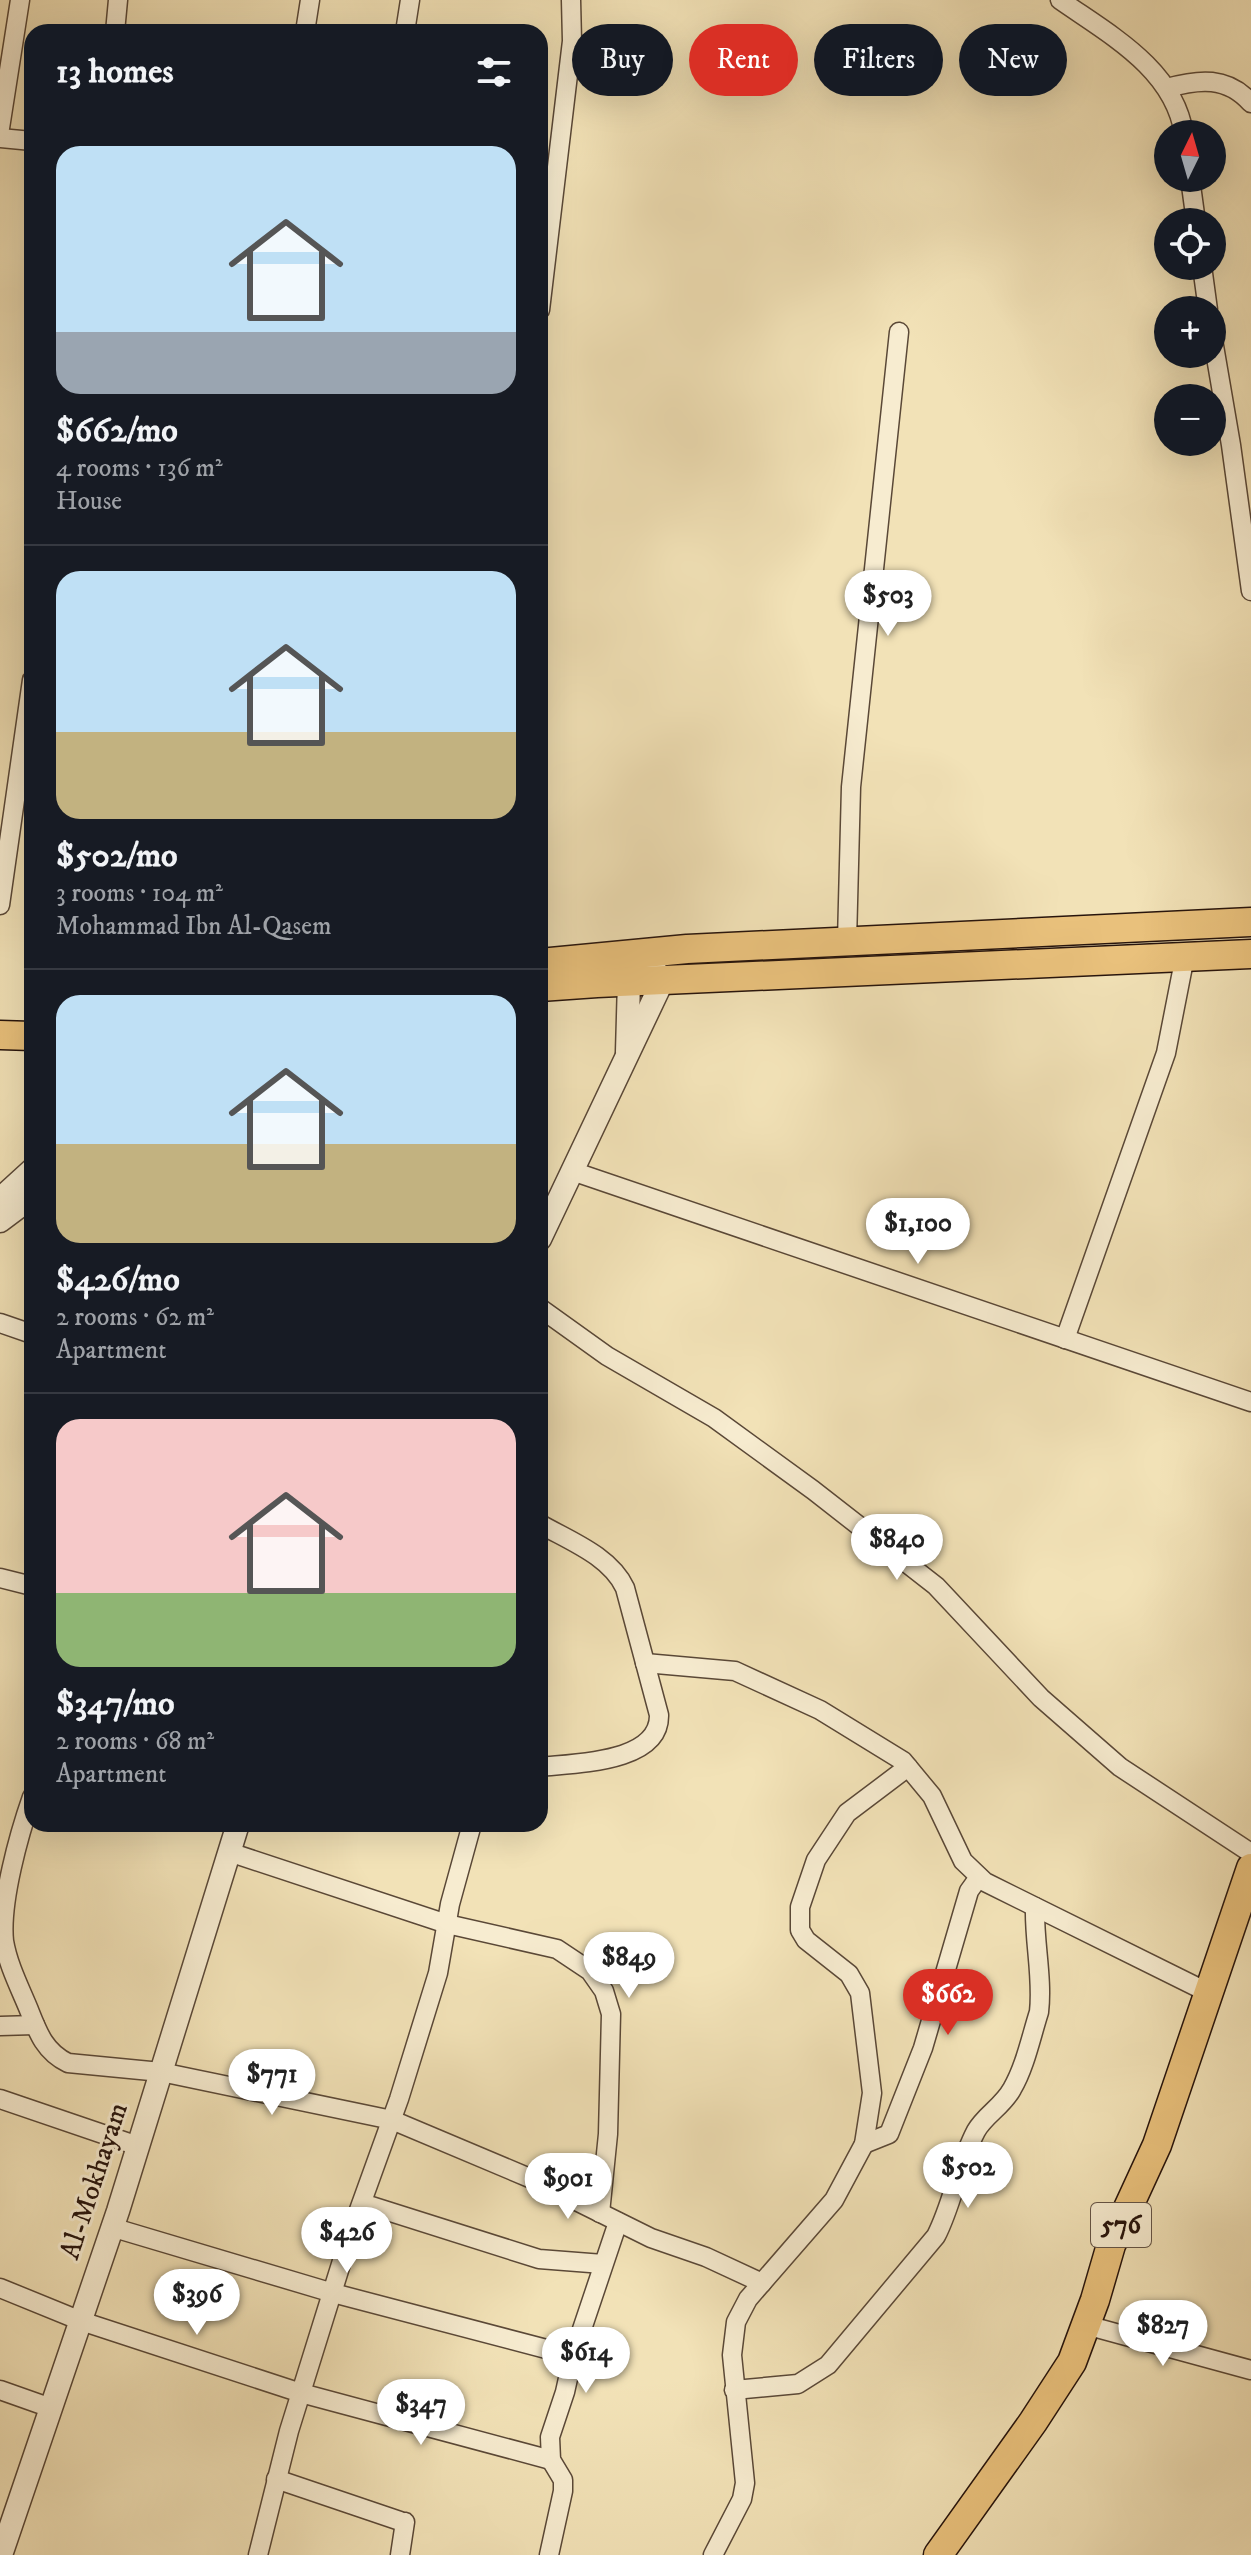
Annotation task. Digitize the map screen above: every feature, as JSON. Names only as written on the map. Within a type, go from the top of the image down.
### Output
[{"type":"main road","points":[[548,962],[847,941],[1251,922]]},
{"type":"main road","points":[[548,986],[1251,954]]},
{"type":"main road","points":[[0,1035],[24,1036]]},
{"type":"main road","name":"576","points":[[938,2555],[1072,2362],[1111,2245],[1157,2145],[1207,1992],[1242,1926],[1251,1868]]},
{"type":"street","points":[[0,128],[6,53],[20,0]]},
{"type":"street","points":[[116,24],[118,0]]},
{"type":"street","points":[[306,24],[310,0]]},
{"type":"street","points":[[406,24],[410,0]]},
{"type":"street","points":[[548,243],[572,41],[571,0]]},
{"type":"street","points":[[1060,0],[1144,62],[1167,88],[1182,120]]},
{"type":"street","points":[[1167,88],[1191,81],[1223,82],[1251,103]]},
{"type":"street","points":[[0,138],[24,140]]},
{"type":"street","points":[[847,941],[851,787],[899,332]]},
{"type":"street","points":[[1218,368],[1251,591]]},
{"type":"street","points":[[0,905],[8,795],[24,718]]},
{"type":"street","points":[[548,1222],[663,980],[640,954],[629,981],[627,1052]]},
{"type":"street","points":[[1065,1339],[1166,1053],[1185,956]]},
{"type":"street","points":[[572,1171],[1251,1402]]},
{"type":"street","points":[[0,1199],[24,1177]]},
{"type":"street","points":[[0,1221],[24,1203]]},
{"type":"street","points":[[548,1314],[607,1356],[714,1418],[813,1490],[936,1586],[1041,1698],[1120,1767],[1251,1853]]},
{"type":"street","points":[[0,1323],[24,1331]]},
{"type":"street","points":[[548,1529],[603,1560],[619,1576],[659,1715],[659,1726],[649,1743],[639,1748],[597,1761],[548,1766]]},
{"type":"street","points":[[0,1578],[24,1584]]},
{"type":"street","points":[[645,1663],[735,1671],[820,1710],[908,1767],[937,1805],[963,1861],[979,1877],[1207,1992]]},
{"type":"street","points":[[713,2555],[742,2499],[745,2483],[732,2355],[736,2322],[748,2299],[834,2200],[864,2144],[872,2081],[860,1993],[849,1974],[806,1940],[798,1917],[816,1860],[847,1813],[908,1767]]},
{"type":"street","points":[[24,1824],[2,1898],[3,1929],[5,1945],[35,2025],[50,2052],[68,2063],[161,2072],[392,2120],[532,2179],[618,2222],[762,2283]]},
{"type":"street","name":"Al-Mokhayam","points":[[1,2555],[138,2146],[235,1832]]},
{"type":"street","points":[[258,2555],[301,2393],[438,1973],[470,1832]]},
{"type":"street","points":[[229,1852],[447,1924],[557,1949],[568,1954],[599,1980],[611,2014],[608,2134],[600,2213]]},
{"type":"street","points":[[864,2144],[889,2134],[923,2048],[969,1891],[979,1877]]},
{"type":"street","points":[[734,2390],[798,2384],[828,2365],[936,2236],[975,2133],[1012,2089],[1039,2012],[1035,1907]]},
{"type":"street","points":[[0,2026],[35,2025]]},
{"type":"street","points":[[0,2099],[138,2146]]},
{"type":"street","points":[[362,2203],[539,2259],[603,2264]]},
{"type":"street","points":[[549,2555],[563,2491],[563,2480],[551,2460],[550,2437],[573,2356],[618,2222]]},
{"type":"street","points":[[111,2227],[333,2293],[573,2356]]},
{"type":"street","points":[[0,2288],[81,2321],[301,2393],[551,2460]]},
{"type":"street","points":[[1086,2325],[1251,2370]]},
{"type":"street","points":[[0,2390],[51,2408]]},
{"type":"street","points":[[276,2479],[402,2522],[400,2555]]}]
